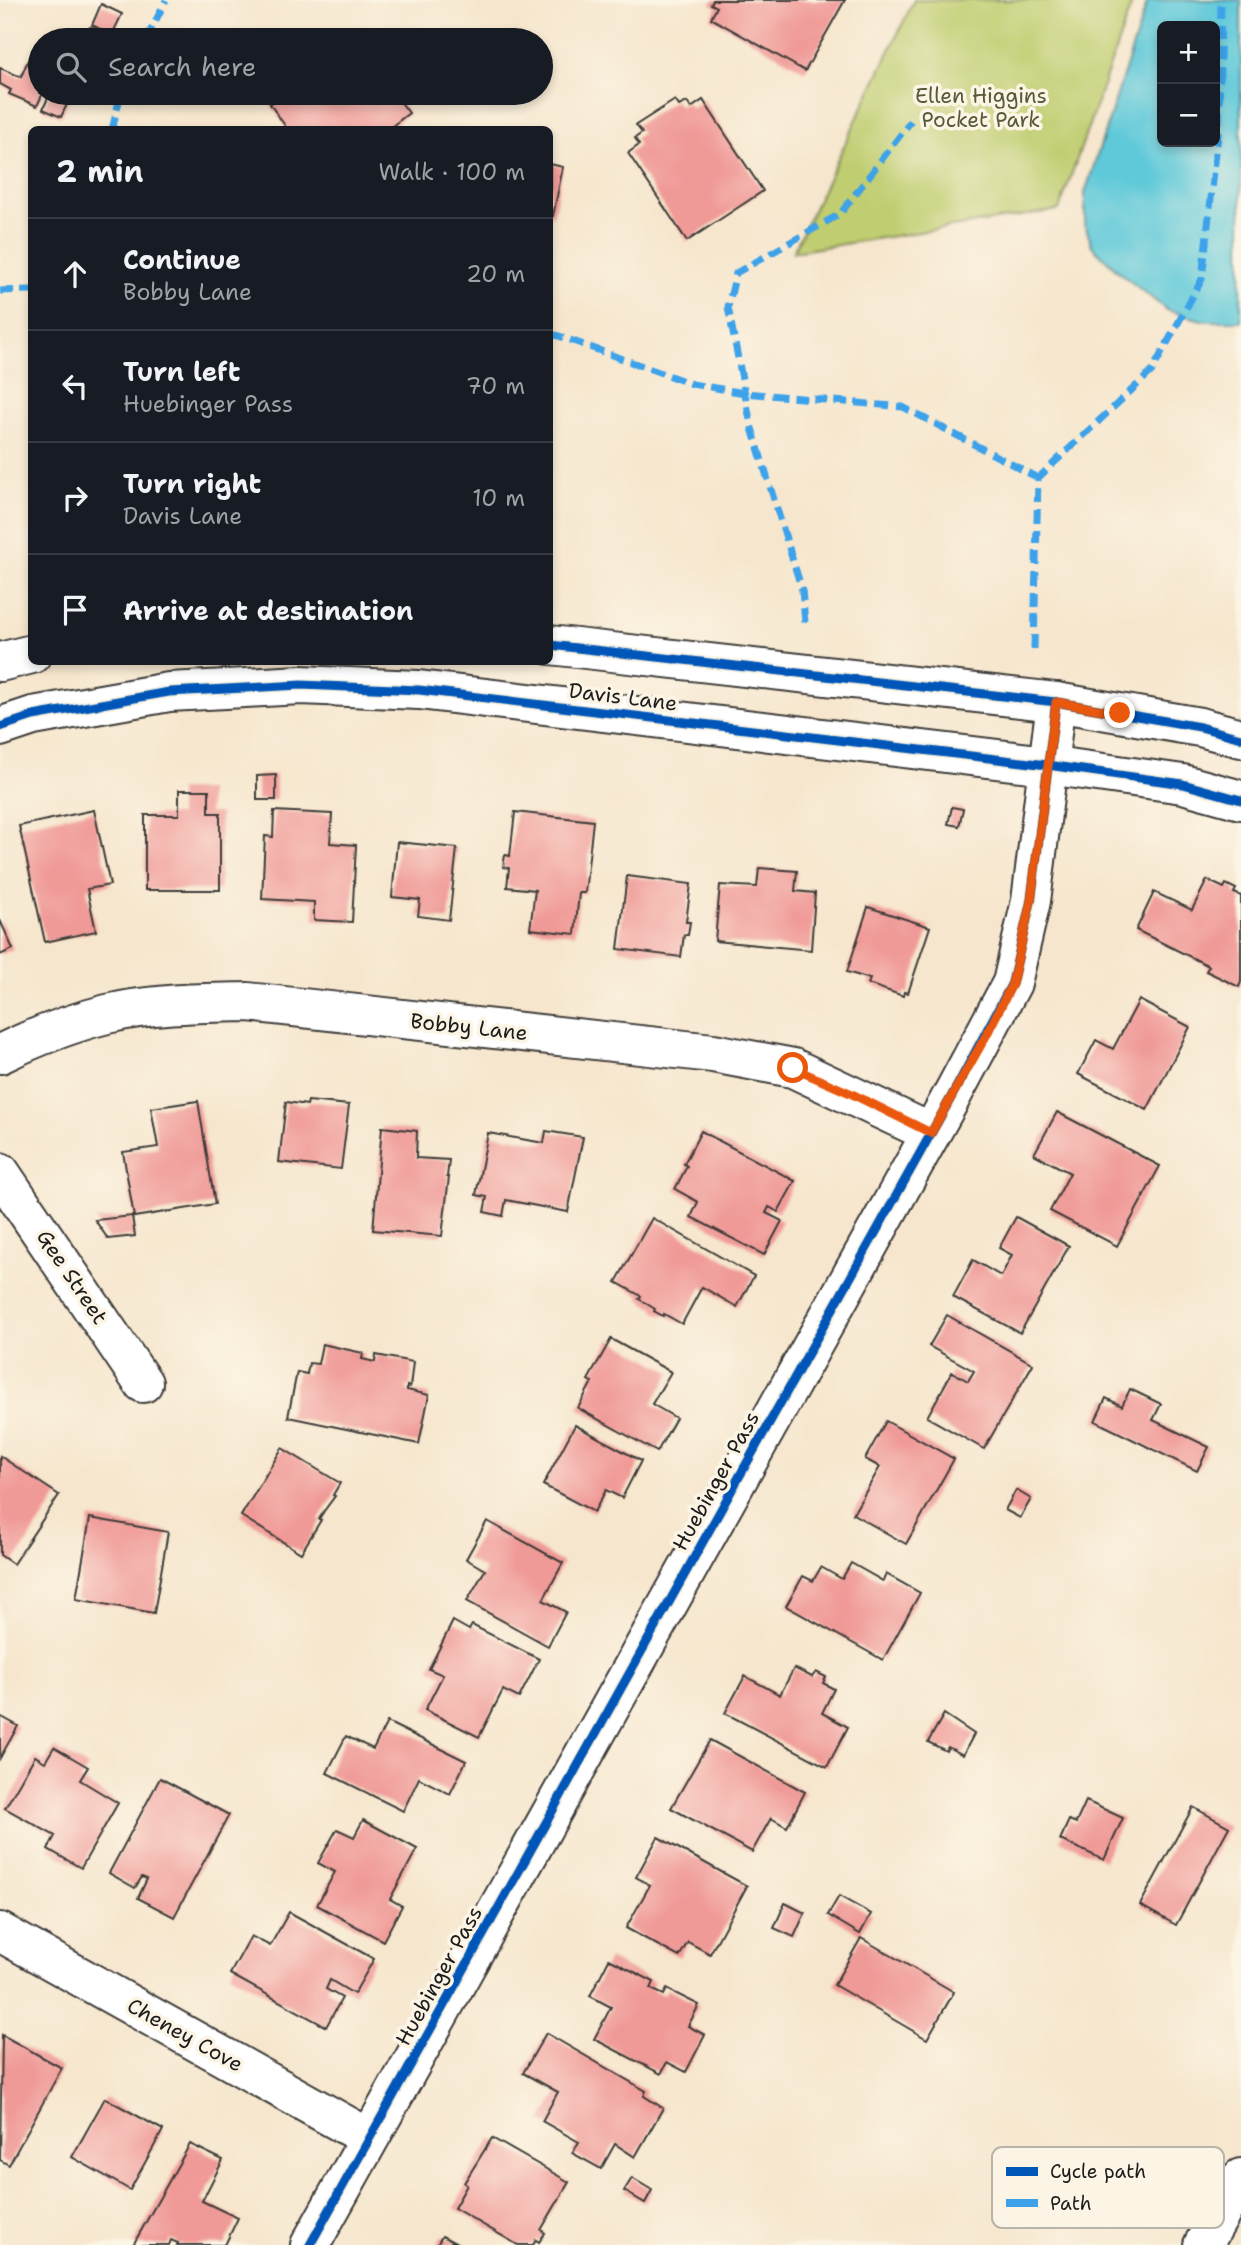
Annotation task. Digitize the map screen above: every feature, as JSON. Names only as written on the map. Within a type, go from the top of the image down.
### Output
[{"type":"street","name":"Davis Lane","points":[[553,645],[1056,702],[1200,727],[1241,738]]},
{"type":"street","points":[[0,662],[28,655]]},
{"type":"street","name":"Davis Lane","points":[[0,727],[33,716],[169,692],[302,685],[419,690],[1047,765],[1183,784],[1241,800]]},
{"type":"street","name":"Huebinger Pass","points":[[310,2245],[987,1034],[1012,984],[1031,901],[1056,702]]},
{"type":"street","name":"Bobby Lane","points":[[0,1054],[27,1041],[108,1014],[184,1003],[248,1002],[713,1053],[793,1068],[931,1133]]},
{"type":"street","name":"Gee Street","points":[[0,1172],[143,1383]]},
{"type":"street","name":"Cheney Cove","points":[[0,1932],[369,2138]]},
{"type":"street","points":[[1224,2208],[1241,2178]]},
{"type":"street","points":[[1203,2245],[1213,2228]]},
{"type":"green space","name":"Ellen Higgins Pocket Park","points":[[914,0],[1133,0],[1059,210],[793,252]]},
{"type":"water","points":[[1148,0],[1241,0],[1241,321],[1205,321],[1167,310],[1121,274],[1092,246],[1085,224],[1085,193]]},
{"type":"building","points":[[713,0],[845,0],[805,71],[711,18],[717,7],[711,4]]},
{"type":"building","points":[[101,4],[122,14],[115,28],[98,28],[92,25]]},
{"type":"building","points":[[28,60],[28,102],[9,94],[11,90],[0,84],[0,68],[21,77]]},
{"type":"building","points":[[675,100],[679,106],[687,102],[691,108],[703,100],[763,191],[687,241],[628,153],[639,145],[635,138],[642,133],[636,125]]},
{"type":"building","points":[[45,105],[67,105],[61,117],[43,109]]},
{"type":"building","points":[[271,105],[403,105],[409,113],[392,126],[285,126]]},
{"type":"building","points":[[553,165],[563,167],[553,216]]},
{"type":"building","points":[[276,775],[276,800],[257,800],[257,776]]},
{"type":"building","points":[[179,790],[209,790],[209,813],[220,813],[220,890],[145,890],[145,815],[179,815]]},
{"type":"building","points":[[952,807],[963,809],[959,826],[948,824]]},
{"type":"building","points":[[94,810],[110,885],[87,889],[96,931],[45,942],[19,826]]},
{"type":"building","points":[[274,811],[332,814],[330,843],[356,845],[352,922],[314,920],[314,902],[262,899],[265,836],[273,837]]},
{"type":"building","points":[[515,812],[593,821],[585,893],[579,893],[575,934],[530,929],[535,890],[507,887],[509,868],[503,867],[505,855],[510,856]]},
{"type":"building","points":[[397,842],[457,848],[449,920],[418,916],[420,900],[392,897]]},
{"type":"building","points":[[759,868],[797,871],[795,891],[815,893],[811,950],[715,941],[720,885],[757,887]]},
{"type":"building","points":[[627,876],[691,884],[686,922],[690,922],[688,935],[684,935],[681,957],[618,949]]},
{"type":"building","points":[[1207,880],[1224,888],[1226,884],[1236,889],[1234,893],[1241,896],[1239,987],[1206,971],[1209,966],[1136,930],[1154,892],[1192,910]]},
{"type":"building","points":[[868,907],[930,927],[908,993],[904,992],[903,996],[868,984],[870,979],[847,972]]},
{"type":"building","points":[[0,920],[13,949],[0,955]]},
{"type":"building","points":[[1139,1000],[1190,1027],[1147,1110],[1078,1074],[1096,1040],[1113,1049]]},
{"type":"building","points":[[198,1101],[215,1204],[134,1217],[123,1152],[158,1147],[151,1108]]},
{"type":"building","points":[[308,1101],[349,1105],[341,1169],[279,1162],[286,1102],[307,1105]]},
{"type":"building","points":[[1057,1112],[1160,1166],[1117,1246],[1050,1211],[1070,1173],[1034,1154]]},
{"type":"building","points":[[382,1127],[417,1131],[416,1158],[449,1160],[442,1236],[373,1230]]},
{"type":"building","points":[[546,1131],[583,1137],[568,1212],[506,1200],[503,1216],[484,1212],[487,1197],[476,1195],[488,1133],[544,1143]]},
{"type":"building","points":[[701,1131],[795,1181],[778,1212],[769,1207],[766,1213],[782,1221],[764,1255],[691,1217],[698,1202],[675,1189]]},
{"type":"building","points":[[132,1216],[135,1236],[108,1239],[95,1220]]},
{"type":"building","points":[[1016,1217],[1069,1246],[1020,1333],[953,1297],[973,1260],[1001,1276],[1012,1255],[999,1248]]},
{"type":"building","points":[[652,1218],[754,1276],[737,1307],[702,1287],[682,1324],[654,1311],[655,1309],[639,1299],[641,1296],[616,1282]]},
{"type":"building","points":[[947,1315],[1033,1364],[984,1449],[927,1417],[952,1372],[968,1381],[974,1371],[929,1346]]},
{"type":"building","points":[[611,1339],[671,1372],[652,1404],[676,1418],[657,1452],[578,1408],[592,1382],[588,1380]]},
{"type":"building","points":[[322,1344],[363,1353],[362,1359],[375,1362],[376,1355],[413,1362],[410,1387],[407,1386],[407,1390],[429,1395],[419,1444],[288,1417],[297,1372],[307,1374],[309,1363],[318,1364]]},
{"type":"building","points":[[1130,1389],[1161,1404],[1153,1420],[1209,1447],[1197,1471],[1095,1421],[1106,1398],[1122,1406]]},
{"type":"building","points":[[886,1421],[954,1459],[906,1544],[853,1514],[880,1467],[865,1459]]},
{"type":"building","points":[[575,1425],[641,1461],[622,1498],[606,1490],[594,1512],[543,1485]]},
{"type":"building","points":[[282,1448],[340,1483],[301,1553],[241,1516]]},
{"type":"building","points":[[0,1456],[59,1495],[13,1564],[0,1555]]},
{"type":"building","points":[[1016,1490],[1031,1499],[1020,1518],[1005,1510]]},
{"type":"building","points":[[90,1518],[168,1532],[154,1613],[76,1599]]},
{"type":"building","points":[[487,1521],[563,1563],[543,1600],[566,1612],[548,1646],[467,1601],[485,1570],[466,1559]]},
{"type":"building","points":[[851,1563],[883,1581],[886,1574],[920,1593],[883,1660],[786,1606],[803,1576],[813,1581],[821,1567],[842,1579]]},
{"type":"building","points":[[453,1621],[469,1630],[472,1625],[539,1659],[519,1698],[503,1690],[479,1737],[425,1710],[443,1675],[429,1669]]},
{"type":"building","points":[[794,1668],[812,1677],[816,1672],[826,1677],[823,1683],[834,1689],[822,1713],[848,1727],[827,1767],[725,1713],[745,1676],[780,1695]]},
{"type":"building","points":[[944,1714],[974,1734],[963,1755],[948,1747],[946,1751],[928,1742]]},
{"type":"building","points":[[0,1716],[18,1726],[0,1758]]},
{"type":"building","points":[[387,1722],[466,1761],[450,1794],[419,1778],[403,1811],[327,1773],[346,1736],[373,1749]]},
{"type":"building","points":[[710,1740],[805,1792],[787,1827],[771,1818],[752,1852],[671,1808]]},
{"type":"building","points":[[54,1747],[88,1767],[80,1780],[118,1803],[81,1868],[48,1849],[55,1836],[5,1808],[35,1756],[45,1762]]},
{"type":"building","points":[[160,1778],[229,1815],[174,1917],[138,1898],[147,1879],[142,1877],[135,1888],[109,1873]]},
{"type":"building","points":[[1086,1801],[1123,1818],[1104,1860],[1060,1840],[1069,1820],[1076,1823]]},
{"type":"building","points":[[1193,1807],[1229,1827],[1176,1925],[1140,1905]]},
{"type":"building","points":[[363,1820],[417,1849],[390,1899],[402,1906],[383,1941],[317,1905],[335,1872],[318,1863],[337,1829],[354,1837]]},
{"type":"building","points":[[658,1837],[747,1886],[710,1954],[688,1942],[679,1957],[626,1928],[650,1885],[636,1877]]},
{"type":"building","points":[[839,1896],[871,1914],[860,1934],[828,1915]]},
{"type":"building","points":[[785,1903],[805,1913],[794,1937],[774,1928]]},
{"type":"building","points":[[289,1912],[374,1959],[354,1994],[330,1980],[326,1989],[342,1998],[326,2027],[230,1974],[251,1936],[270,1946]]},
{"type":"building","points":[[861,1938],[954,1992],[927,2039],[834,1985]]},
{"type":"building","points":[[609,1959],[654,1982],[651,1989],[664,1995],[667,1989],[699,2005],[688,2026],[705,2035],[686,2072],[667,2062],[661,2074],[594,2039],[611,2007],[590,1996]]},
{"type":"building","points":[[546,2033],[646,2091],[644,2096],[663,2108],[635,2157],[615,2144],[601,2169],[572,2153],[579,2142],[542,2121],[558,2092],[523,2073]]},
{"type":"building","points":[[2,2035],[62,2068],[9,2165],[0,2160]]},
{"type":"building","points":[[105,2098],[163,2130],[130,2190],[72,2157]]},
{"type":"building","points":[[492,2138],[569,2182],[541,2230],[545,2233],[539,2242],[536,2240],[533,2245],[518,2245],[454,2208],[467,2185],[464,2183]]},
{"type":"building","points":[[190,2144],[223,2160],[202,2201],[238,2218],[225,2245],[177,2245],[178,2243],[171,2240],[169,2245],[133,2245]]},
{"type":"building","points":[[632,2178],[652,2190],[645,2203],[624,2191]]},
{"type":"building","points":[[442,2236],[459,2245],[437,2245]]},
{"type":"marked path","points":[[152,28],[166,0]]},
{"type":"marked path","points":[[1034,649],[1038,478],[1152,371],[1202,279],[1219,126],[1221,0]]},
{"type":"marked path","points":[[113,126],[118,105]]},
{"type":"marked path","points":[[805,622],[802,590],[751,425],[728,307],[736,273],[840,214],[911,121]]},
{"type":"marked path","points":[[0,291],[28,290]]},
{"type":"marked path","points":[[553,335],[692,384],[745,393],[903,407],[1038,478]]},
{"type":"cycle path","points":[[553,645],[1056,702],[1200,727],[1241,738]]},
{"type":"cycle path","points":[[0,727],[33,716],[169,692],[301,685],[419,690],[1047,765],[1183,784],[1241,800]]},
{"type":"cycle path","points":[[310,2245],[948,1103],[1012,983],[1031,901],[1056,702]]},
{"type":"route","points":[[793,1068],[931,1133],[1012,984],[1031,901],[1056,702],[1120,713]]}]
